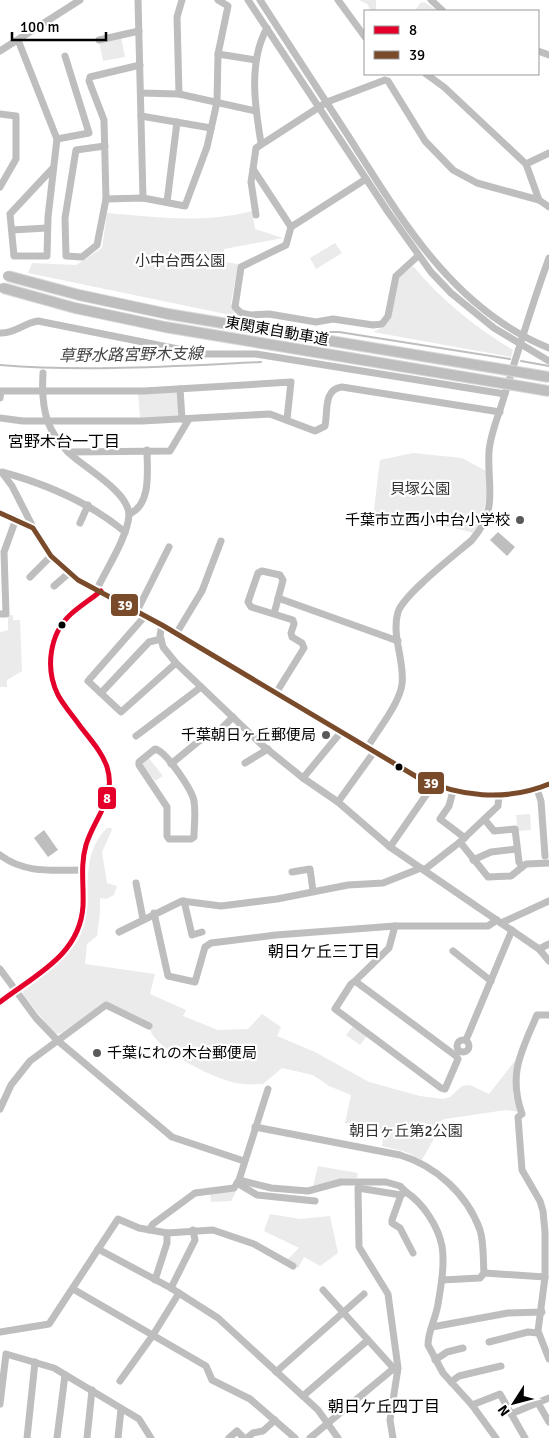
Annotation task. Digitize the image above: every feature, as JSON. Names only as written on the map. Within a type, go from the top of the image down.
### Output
[{"type":"highway","name":"東関東自動車道","points":[[8,276],[78,295],[168,314],[549,377]]},
{"type":"highway","name":"東関東自動車道","points":[[3,288],[83,310],[165,327],[549,391]]},
{"type":"street","points":[[0,51],[80,0]]},
{"type":"street","points":[[138,0],[143,198]]},
{"type":"street","points":[[179,94],[178,17],[182,0]]},
{"type":"street","points":[[106,199],[143,198],[186,206],[218,102],[218,54],[228,6],[218,0]]},
{"type":"street","points":[[248,0],[418,256],[451,293],[494,328],[549,361]]},
{"type":"street","points":[[260,0],[394,208],[438,267],[476,304],[523,336],[549,348]]},
{"type":"street","points":[[338,0],[364,35]]},
{"type":"street","points":[[431,0],[442,10]]},
{"type":"street","points":[[261,143],[256,111],[256,60],[260,41],[267,28]]},
{"type":"street","points":[[99,40],[139,31]]},
{"type":"street","points":[[18,40],[57,139],[47,228],[47,256],[14,256],[10,214],[53,168]]},
{"type":"street","points":[[218,54],[256,60]]},
{"type":"street","points":[[57,139],[89,133],[65,56]]},
{"type":"street","points":[[105,146],[76,150],[65,218],[66,256],[82,256],[97,245],[106,199],[105,146],[104,120],[89,81],[90,78],[140,65]]},
{"type":"street","points":[[427,75],[444,87],[526,164],[539,200]]},
{"type":"street","points":[[256,215],[251,182],[254,153],[261,143],[327,102],[388,81],[425,141],[453,170],[477,183],[539,200],[549,207]]},
{"type":"street","points":[[141,93],[179,94],[256,111]]},
{"type":"street","points":[[0,114],[16,116],[16,159],[3,177],[0,187]]},
{"type":"street","points":[[141,116],[211,128]]},
{"type":"street","points":[[166,202],[178,122]]},
{"type":"street","points":[[526,164],[549,153]]},
{"type":"street","points":[[253,169],[291,227]]},
{"type":"street","points":[[366,179],[291,227],[286,245],[240,267],[235,307],[241,313],[250,315],[269,314],[316,322],[333,319],[373,325],[382,324],[388,316],[396,276],[418,256]]},
{"type":"street","points":[[12,230],[47,228]]},
{"type":"street","points":[[367,748],[401,691],[403,679],[396,630],[401,607],[415,591],[472,540],[483,523],[491,495],[490,445],[520,344],[549,258]]},
{"type":"street","points":[[0,333],[12,332],[26,324],[38,321],[203,354],[256,354],[505,394]]},
{"type":"street","points":[[0,1002],[58,959],[74,940],[82,918],[83,870],[86,846],[108,798],[109,778],[102,756],[58,695],[52,678],[51,658],[55,640],[64,621],[99,590],[125,532],[129,514],[127,506],[117,492],[68,452],[48,421],[42,390],[42,373]]},
{"type":"street","points":[[0,398],[1,391],[180,388],[291,382],[287,419]]},
{"type":"street","points":[[0,418],[48,421],[185,419],[270,414],[315,430],[320,430],[325,426],[329,394],[334,389],[342,387],[500,412]]},
{"type":"street","points":[[68,452],[170,451],[185,419],[180,388]]},
{"type":"street","points":[[129,514],[138,508],[146,490],[147,450]]},
{"type":"street","points":[[1,472],[25,479],[88,505],[125,532]]},
{"type":"street","points":[[1,472],[12,486],[33,528],[51,556],[69,573],[162,625],[374,752],[433,785],[453,791],[486,796],[537,789],[549,784]]},
{"type":"street","points":[[80,523],[88,505]]},
{"type":"street","points":[[0,513],[33,528]]},
{"type":"street","points":[[0,614],[6,614],[4,552],[16,519]]},
{"type":"street","points":[[176,634],[202,591],[221,541]]},
{"type":"street","points":[[137,611],[169,547]]},
{"type":"street","points":[[30,577],[51,556]]},
{"type":"street","points":[[274,614],[283,580],[280,575],[262,571],[258,573],[248,602],[251,606],[274,614],[293,620],[292,637],[302,643],[304,648],[276,693]]},
{"type":"street","points":[[54,586],[69,573]]},
{"type":"street","points":[[278,598],[398,641]]},
{"type":"street","points":[[145,616],[88,681],[121,712],[176,663]]},
{"type":"street","points":[[162,625],[161,639],[163,647],[176,663],[268,749],[303,778],[338,802],[390,847],[539,949],[549,961]]},
{"type":"street","points":[[101,693],[149,642],[161,639]]},
{"type":"street","points":[[136,736],[201,687]]},
{"type":"street","points":[[171,764],[199,741],[219,731],[233,717]]},
{"type":"street","points":[[303,778],[341,732]]},
{"type":"street","points":[[155,749],[159,750],[171,764],[193,798],[194,837],[191,839],[169,838],[167,836],[167,807],[139,765],[155,749]]},
{"type":"street","points":[[245,763],[268,749]]},
{"type":"street","points":[[338,802],[374,752]]},
{"type":"street","points":[[390,847],[433,785]]},
{"type":"street","points":[[453,791],[449,806],[440,819],[462,840],[473,860],[488,877],[511,876],[526,864],[547,854],[541,801],[537,789]]},
{"type":"street","points":[[119,932],[154,913],[184,901],[221,906],[383,882],[423,869],[485,820],[498,806],[499,795]]},
{"type":"street","points":[[485,820],[494,831],[515,829],[519,862],[522,867]]},
{"type":"street","points":[[473,860],[491,852],[518,850]]},
{"type":"street","points":[[0,855],[14,864],[28,869],[83,870]]},
{"type":"street","points":[[292,872],[310,870],[313,892]]},
{"type":"street","points":[[136,883],[143,919]]},
{"type":"street","points":[[184,901],[192,935],[202,932]]},
{"type":"street","points":[[154,913],[168,976],[195,982],[205,947],[211,943],[276,935],[395,926],[488,926],[549,901]]},
{"type":"street","points":[[395,926],[389,948],[355,981],[334,1009],[441,1088],[445,1089],[458,1059],[458,1053]]},
{"type":"street","points":[[355,981],[458,1053],[465,1052],[469,1049],[470,1044],[466,1040],[512,930]]},
{"type":"street","points":[[539,949],[549,944]]},
{"type":"street","points":[[453,952],[490,981]]},
{"type":"street","points":[[0,969],[57,1040],[172,1137],[244,1161]]},
{"type":"street","points":[[0,1109],[17,1074],[30,1061],[106,1005],[149,1026]]},
{"type":"street","points":[[549,1015],[537,1015],[519,1056],[515,1093],[522,1114],[518,1117],[517,1131],[522,1170],[543,1211],[545,1277],[538,1333],[549,1359]]},
{"type":"street","points":[[149,1230],[153,1224],[195,1193],[230,1189],[238,1182],[268,1088]]},
{"type":"street","points":[[255,1127],[400,1155],[418,1161],[435,1172],[452,1187],[465,1203],[480,1230],[484,1273],[480,1278],[442,1280]]},
{"type":"street","points":[[238,1182],[271,1188],[308,1191],[341,1182],[386,1182],[400,1186],[404,1193]]},
{"type":"street","points":[[238,1182],[257,1195],[315,1201]]},
{"type":"street","points":[[393,1438],[390,1420],[395,1371],[388,1294],[358,1247],[358,1188],[404,1193],[421,1204],[437,1232],[442,1246],[442,1280],[428,1345],[435,1360],[451,1382],[472,1405],[496,1438]]},
{"type":"street","points":[[404,1193],[392,1223],[400,1228],[413,1253]]},
{"type":"street","points":[[0,1332],[50,1324],[118,1218],[149,1230],[167,1233],[208,1229],[232,1235],[254,1244],[293,1266]]},
{"type":"street","points":[[171,1288],[195,1240],[193,1230]]},
{"type":"street","points":[[155,1280],[167,1243],[167,1233]]},
{"type":"street","points":[[98,1249],[171,1288],[218,1318],[303,1396],[328,1423],[338,1438]]},
{"type":"street","points":[[484,1273],[545,1277]]},
{"type":"street","points":[[73,1289],[206,1366],[212,1380],[250,1399],[295,1438]]},
{"type":"street","points":[[323,1290],[395,1371]]},
{"type":"street","points":[[120,1381],[154,1335],[179,1293]]},
{"type":"street","points":[[276,1372],[344,1314],[364,1294]]},
{"type":"street","points":[[432,1327],[508,1313],[542,1312]]},
{"type":"street","points":[[489,1342],[528,1332],[538,1333]]},
{"type":"street","points":[[303,1396],[368,1340]]},
{"type":"street","points":[[435,1360],[448,1352],[463,1348]]},
{"type":"street","points":[[0,1404],[6,1354],[54,1368],[92,1390],[139,1419],[151,1438]]},
{"type":"street","points":[[27,1438],[35,1362]]},
{"type":"street","points":[[451,1382],[459,1376],[501,1366]]},
{"type":"street","points":[[310,1438],[395,1371]]},
{"type":"street","points":[[57,1438],[65,1375]]},
{"type":"street","points":[[87,1438],[92,1390]]},
{"type":"street","points":[[472,1405],[500,1394],[525,1438]]},
{"type":"street","points":[[511,1414],[549,1398]]},
{"type":"street","points":[[538,1403],[549,1422]]},
{"type":"street","points":[[118,1438],[121,1409]]},
{"type":"street","points":[[229,1438],[237,1431],[246,1438],[253,1433],[263,1431],[275,1420]]},
{"type":"green space","points":[[359,0],[376,0],[376,10],[370,10],[367,4]]},
{"type":"green space","points":[[424,2],[436,10],[416,10],[420,3]]},
{"type":"green space","points":[[121,37],[125,57],[103,61],[99,41]]},
{"type":"green space","name":"小中台西公園","points":[[252,211],[255,229],[283,238],[224,249],[224,262],[238,264],[231,303],[240,317],[28,273],[32,263],[76,265],[102,248],[107,213],[162,218],[198,218],[234,215]]},
{"type":"green space","points":[[335,243],[342,253],[316,269],[310,258]]},
{"type":"green space","points":[[413,266],[459,312],[513,350],[511,357],[373,332],[385,326],[399,277]]},
{"type":"green space","points":[[179,390],[180,416],[140,418],[138,392]]},
{"type":"green space","name":"貝塚公園","points":[[413,453],[462,458],[486,471],[487,488],[485,504],[481,519],[473,533],[442,526],[397,524],[381,516],[374,509],[380,460]]},
{"type":"green space","points":[[8,615],[13,615],[13,620],[20,620],[22,671],[7,680],[7,687],[0,687],[0,632],[8,630]]},
{"type":"green space","points":[[148,757],[163,776],[155,781],[142,765]]},
{"type":"green space","points":[[530,814],[531,830],[518,831],[516,815]]},
{"type":"green space","name":"朝日ヶ丘第2公園","points":[[107,828],[112,830],[102,852],[107,883],[117,886],[114,895],[106,899],[100,898],[97,936],[87,944],[85,964],[155,974],[150,994],[186,1010],[183,1016],[218,1030],[248,1029],[262,1014],[281,1027],[277,1036],[315,1052],[369,1082],[420,1096],[443,1099],[450,1097],[462,1086],[470,1085],[489,1094],[517,1058],[513,1094],[518,1112],[506,1110],[445,1119],[436,1124],[436,1135],[422,1160],[406,1152],[382,1146],[384,1130],[345,1123],[351,1095],[329,1086],[313,1075],[282,1068],[263,1084],[242,1084],[214,1076],[172,1053],[153,1035],[149,1026],[105,1002],[61,1033],[54,1034],[23,994],[23,990],[33,979],[65,955],[77,941],[83,928],[86,914],[91,855],[97,841]]},
{"type":"green space","points":[[353,1026],[367,1036],[360,1045],[346,1035]]},
{"type":"green space","points":[[318,1166],[358,1173],[357,1178],[340,1179],[313,1186]]},
{"type":"green space","points":[[237,1190],[231,1201],[211,1202],[210,1193]]},
{"type":"green space","points":[[270,1214],[300,1219],[330,1216],[338,1253],[320,1266],[304,1257],[298,1268],[286,1261],[299,1248],[264,1231]]},
{"type":"shaded area","points":[[498,532],[515,547],[507,556],[490,540]]},
{"type":"shaded area","points":[[44,830],[58,850],[48,857],[34,838]]},
{"type":"waterway","points":[[329,332],[510,359]]},
{"type":"waterway","name":"草野水路宮野木支線","points":[[521,361],[549,366]]},
{"type":"waterway","name":"草野水路宮野木支線","points":[[0,365],[98,368],[261,362]]},
{"type":"transit line","name":"39","points":[[0,513],[33,528],[51,556],[78,580],[162,625],[417,777],[449,789],[482,795],[516,793],[549,784]]},
{"type":"transit line","name":"8","points":[[0,1002],[54,962],[74,938],[80,923],[83,906],[84,853],[107,798],[109,778],[105,761],[99,751],[58,695],[51,674],[51,652],[58,631],[64,622],[74,611],[101,591]]},
{"type":"place","name":"千葉市立西小中台小学校","points":[[520,520]]},
{"type":"place","name":"千葉朝日ヶ丘郵便局","points":[[326,735]]},
{"type":"place","name":"千葉にれの木台郵便局","points":[[97,1053]]},
{"type":"district","name":"宮野木台一丁目","points":[[64,441]]},
{"type":"district","name":"朝日ケ丘三丁目","points":[[324,951]]},
{"type":"district","name":"朝日ケ丘四丁目","points":[[384,1406]]}]
